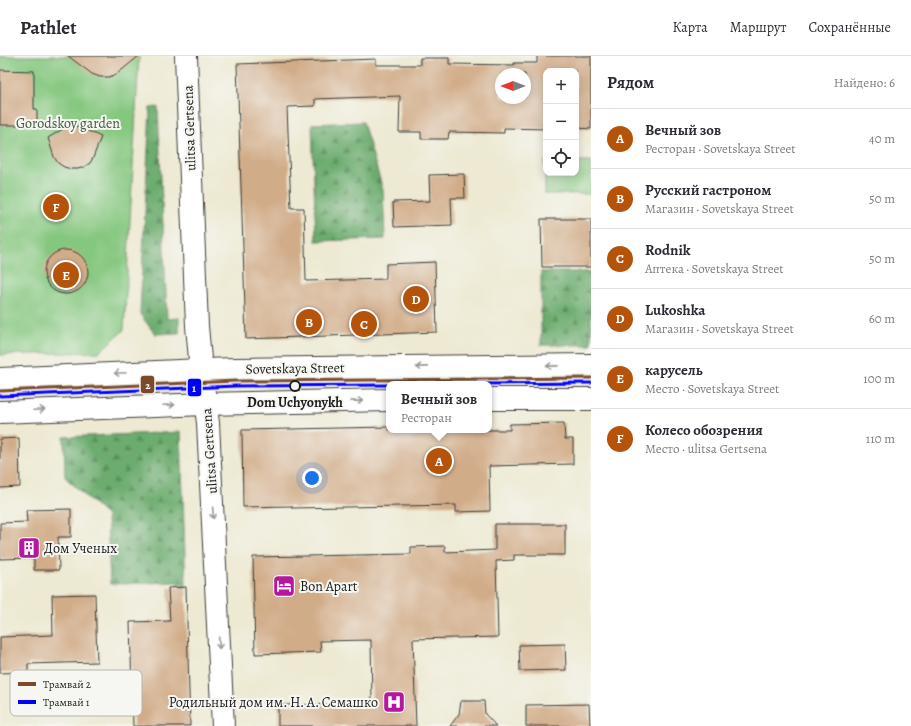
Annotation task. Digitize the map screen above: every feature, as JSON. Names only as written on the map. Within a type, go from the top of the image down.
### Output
[{"type":"street","name":"ulitsa Gertsena","points":[[186,56],[197,318],[201,370],[209,436],[223,726]]},
{"type":"street","name":"Sovetskaya Street","points":[[0,378],[259,368],[591,365]]},
{"type":"street","points":[[492,399],[591,399]]},
{"type":"street","points":[[0,412],[206,404],[386,400]]},
{"type":"green space","name":"Gorodskoy garden","points":[[0,56],[139,56],[124,330],[99,352],[0,355]]},
{"type":"green space","points":[[158,107],[167,319],[179,318],[179,333],[155,334],[140,314],[150,108]]},
{"type":"green space","points":[[363,122],[383,190],[385,239],[316,241],[312,124]]},
{"type":"green space","points":[[579,161],[591,161],[591,194],[545,194],[545,176],[579,176]]},
{"type":"green space","points":[[541,272],[591,272],[591,345],[541,345]]},
{"type":"green space","points":[[181,432],[186,587],[182,587],[176,582],[110,584],[107,516],[65,477],[64,437]]},
{"type":"building","points":[[68,56],[139,56],[117,74],[109,77],[100,77],[92,74]]},
{"type":"building","points":[[537,56],[591,56],[591,129],[579,128],[579,68],[543,68],[543,129],[504,128],[504,133],[449,132],[448,139],[421,139],[421,132],[399,132],[400,96],[315,99],[315,106],[287,107],[291,208],[304,208],[306,281],[386,279],[386,264],[435,262],[437,332],[246,339],[237,64],[376,59],[376,65],[420,65],[420,58],[449,58],[449,64],[514,65],[514,63],[537,63]]},
{"type":"building","points":[[0,70],[34,71],[34,109],[37,109],[37,125],[0,125]]},
{"type":"building","points":[[66,127],[80,127],[101,137],[90,163],[78,169],[64,167],[58,163],[54,157],[48,138]]},
{"type":"building","points":[[464,174],[465,198],[451,198],[452,225],[394,227],[393,202],[430,201],[429,175]]},
{"type":"building","points":[[541,219],[591,219],[591,267],[542,267]]},
{"type":"building","points":[[66,250],[78,254],[84,260],[88,272],[84,284],[78,290],[66,294],[54,290],[48,284],[44,272],[48,260],[54,254]]},
{"type":"building","points":[[564,423],[565,439],[573,439],[573,464],[489,466],[490,511],[456,512],[456,505],[292,508],[292,506],[243,507],[242,430],[386,427],[386,433],[492,433],[492,430],[510,430],[510,424]]},
{"type":"building","points":[[19,438],[20,487],[0,488],[0,439]]},
{"type":"building","name":"Дом Ученых","points":[[71,509],[71,537],[58,537],[59,570],[34,570],[34,558],[0,559],[0,523],[27,522],[26,510]]},
{"type":"building","points":[[495,524],[565,524],[565,555],[514,555],[514,560],[496,561],[498,637],[413,639],[416,726],[278,726],[278,705],[372,704],[371,640],[320,641],[321,652],[255,654],[253,557],[411,554],[411,547],[445,546],[445,552],[495,550]]},
{"type":"building","points":[[186,587],[190,726],[133,726],[133,716],[142,716],[142,670],[131,670],[130,622],[170,621],[168,588]]},
{"type":"building","points":[[95,594],[97,662],[28,664],[28,670],[10,670],[10,673],[0,673],[0,637],[53,635],[52,595]]},
{"type":"building","points":[[565,644],[566,670],[520,671],[519,645]]},
{"type":"building","points":[[461,701],[484,701],[485,714],[496,726],[450,726],[459,714]]},
{"type":"building","points":[[589,704],[590,726],[526,726],[526,705]]},
{"type":"tram line","name":"2","points":[[0,391],[236,381],[591,378]]},
{"type":"tram line","name":"1","points":[[492,384],[591,383]]},
{"type":"tram line","name":"1","points":[[0,396],[236,386],[386,385]]},
{"type":"place","name":"Колесо обозрения","points":[[56,207]]},
{"type":"place","name":"карусель","points":[[66,275]]},
{"type":"place","name":"Lukoshka","points":[[416,299]]},
{"type":"place","name":"Русский гастроном","points":[[309,322]]},
{"type":"place","name":"Rodnik","points":[[364,324]]},
{"type":"place","name":"Dom Uchyonykh","points":[[295,386]]},
{"type":"place","name":"Вечный зов","points":[[439,461]]},
{"type":"place","name":"Дом Ученых","points":[[29,548]]},
{"type":"place","name":"Bon Apart","points":[[284,586]]},
{"type":"place","name":"Родильный дом им. Н. А. Семашко","points":[[394,702]]}]
